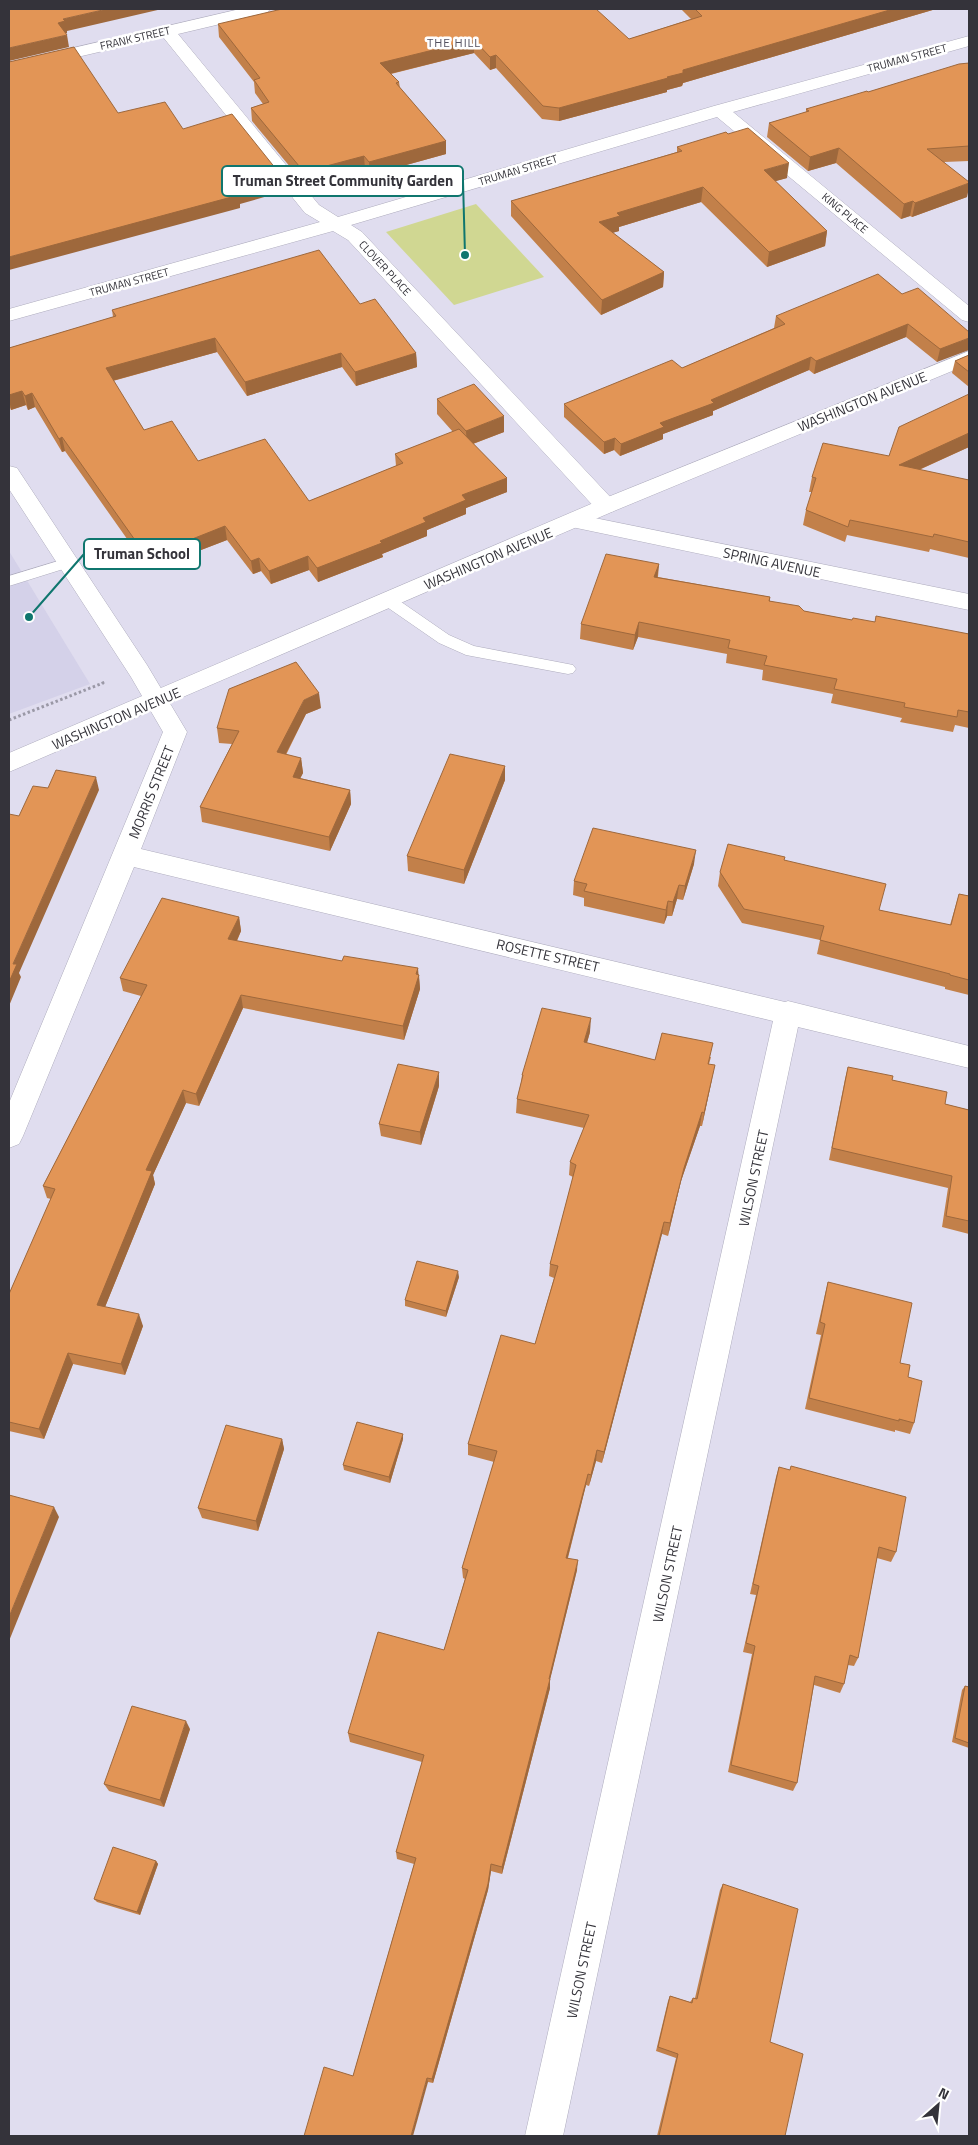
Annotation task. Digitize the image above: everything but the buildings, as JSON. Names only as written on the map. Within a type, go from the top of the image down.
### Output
[{"type":"street","name":"FRANK STREET","points":[[9,68],[261,9]]},
{"type":"street","name":"CLOVER PLACE","points":[[167,31],[312,208],[359,240],[606,506]]},
{"type":"street","name":"TRUMAN STREET","points":[[9,315],[337,224],[720,110],[969,41]]},
{"type":"street","name":"KING PLACE","points":[[720,110],[969,316]]},
{"type":"street","name":"WASHINGTON AVENUE","points":[[9,763],[575,521],[606,506],[969,357]]},
{"type":"street","name":"MORRIS STREET","points":[[9,473],[158,700],[175,732],[9,1136]]},
{"type":"street","name":"SPRING AVENUE","points":[[575,521],[969,602]]},
{"type":"street","name":"ROSETTE STREET","points":[[126,855],[788,1012],[969,1057]]},
{"type":"street","name":"WILSON STREET","points":[[544,2136],[788,1012]]},
{"type":"lane","points":[[9,581],[68,563]]},
{"type":"lane","points":[[389,601],[444,640],[471,651],[568,669]]},
{"type":"path","points":[[9,720],[103,683],[98,675]]},
{"type":"shaded area","points":[[9,551],[90,684],[9,714]]},
{"type":"green space","points":[[476,204],[544,277],[454,305],[386,232]]},
{"type":"place","name":"Truman Street Community Garden","points":[[465,255]]},
{"type":"place","name":"Truman School","points":[[29,617]]},
{"type":"district","name":"THE HILL","points":[[454,42]]}]
